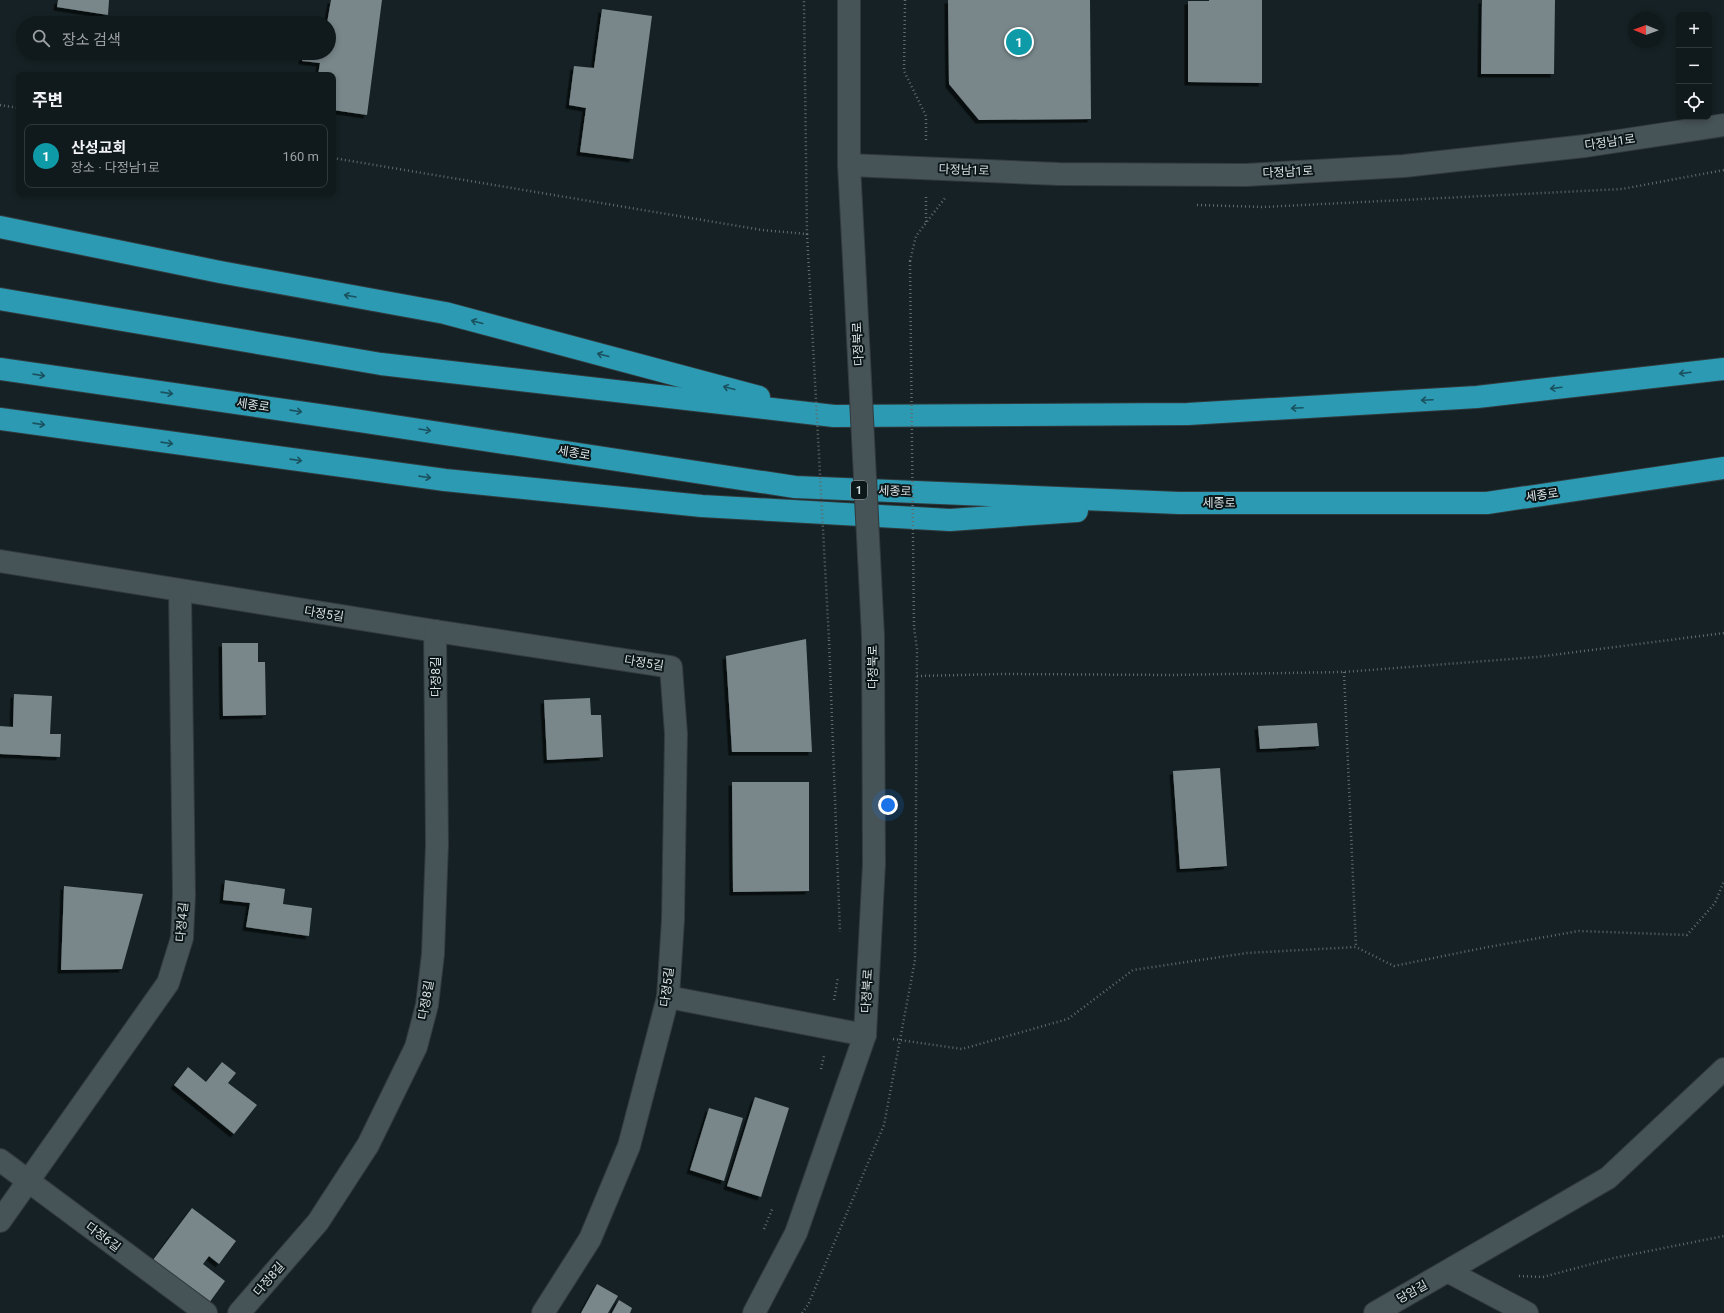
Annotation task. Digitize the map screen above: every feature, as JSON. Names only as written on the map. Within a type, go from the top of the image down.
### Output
[{"type":"highway","points":[[0,227],[220,272],[445,313],[834,416]]},
{"type":"highway","points":[[0,299],[381,364],[834,416],[1188,414],[1477,397],[1724,369]]},
{"type":"highway","name":"세종로","points":[[0,369],[360,420],[795,487],[1179,503],[1487,503],[1724,468]]},
{"type":"highway","points":[[0,419],[445,480],[702,506],[950,520],[1179,503]]},
{"type":"street","name":"다정북로","points":[[754,1313],[796,1233],[865,1035],[874,864],[873,636],[849,165],[849,0]]},
{"type":"street","name":"다정남1로","points":[[849,165],[1059,174],[1246,175],[1412,165],[1585,146],[1724,125]]},
{"type":"street","name":"다정5길","points":[[0,561],[180,591],[671,667],[676,734],[674,920],[668,997],[629,1146],[590,1238],[543,1313]]},
{"type":"street","name":"다정4길","points":[[0,1221],[168,983],[182,938],[184,895],[180,591]]},
{"type":"street","name":"다정8길","points":[[239,1313],[322,1216],[368,1146],[416,1047],[427,1005],[433,954],[437,844],[435,631]]},
{"type":"street","points":[[668,997],[865,1035]]},
{"type":"street","name":"당암길","points":[[1375,1313],[1449,1272],[1608,1178],[1724,1069]]},
{"type":"street","name":"다정6길","points":[[0,1160],[206,1313]]},
{"type":"street","points":[[1449,1272],[1527,1313]]},
{"type":"path","points":[[804,0],[807,234],[829,640],[840,935]]},
{"type":"path","points":[[905,0],[904,71],[926,116]]},
{"type":"path","points":[[0,105],[16,108]]},
{"type":"path","points":[[336,159],[762,230],[807,234]]},
{"type":"path","points":[[910,261],[914,626]]},
{"type":"path","points":[[917,676],[1003,674],[1171,675],[1344,672],[1537,657],[1724,633]]},
{"type":"path","points":[[1344,672],[1356,947]]},
{"type":"path","points":[[865,1035],[962,1049],[1068,1019],[1133,970],[1247,953],[1356,947],[1394,966],[1579,931],[1687,935],[1715,903],[1724,881]]},
{"type":"path","points":[[819,1075],[838,974]]},
{"type":"path","points":[[763,1232],[774,1204]]},
{"type":"path","points":[[1512,1275],[1543,1277],[1614,1258],[1724,1236]]},
{"type":"building","points":[[58,0],[109,0],[108,15],[57,7]]},
{"type":"building","points":[[331,0],[382,0],[367,115],[336,110],[336,72],[318,72],[320,63],[302,61],[336,60],[336,16],[328,16]]},
{"type":"building","points":[[948,0],[1090,0],[1091,119],[979,120],[949,84]]},
{"type":"building","points":[[1262,0],[1262,83],[1188,82],[1188,1]]},
{"type":"building","points":[[1482,0],[1555,0],[1554,74],[1481,74]]},
{"type":"building","points":[[602,9],[652,16],[633,159],[580,152],[586,108],[569,105],[574,66],[594,68]]},
{"type":"building","points":[[806,639],[812,752],[732,752],[726,656]]},
{"type":"building","points":[[222,643],[258,643],[258,662],[265,662],[266,715],[223,716]]},
{"type":"building","points":[[14,694],[52,696],[50,734],[61,734],[60,757],[0,754],[0,726],[13,727]]},
{"type":"building","points":[[590,698],[591,715],[601,715],[603,757],[547,760],[544,700]]},
{"type":"building","points":[[1317,723],[1319,746],[1260,749],[1258,726]]},
{"type":"building","points":[[1220,768],[1227,866],[1180,869],[1173,771]]},
{"type":"building","points":[[732,782],[809,782],[809,891],[733,892]]},
{"type":"building","points":[[225,880],[285,889],[283,904],[312,908],[309,936],[246,927],[250,903],[223,900]]},
{"type":"building","points":[[64,886],[143,894],[122,969],[61,970]]},
{"type":"building","points":[[222,1062],[236,1073],[228,1083],[257,1105],[234,1134],[174,1085],[188,1067],[206,1082]]},
{"type":"building","points":[[755,1097],[789,1108],[761,1197],[727,1186]]},
{"type":"building","points":[[709,1108],[743,1118],[724,1181],[690,1170]]},
{"type":"building","points":[[192,1208],[236,1241],[219,1264],[209,1256],[203,1264],[225,1281],[209,1303],[153,1260]]},
{"type":"building","points":[[597,1284],[618,1296],[608,1313],[581,1313]]},
{"type":"building","points":[[619,1300],[632,1308],[630,1313],[612,1313]]},
{"type":"place","name":"산성교회","points":[[1019,42]]}]
